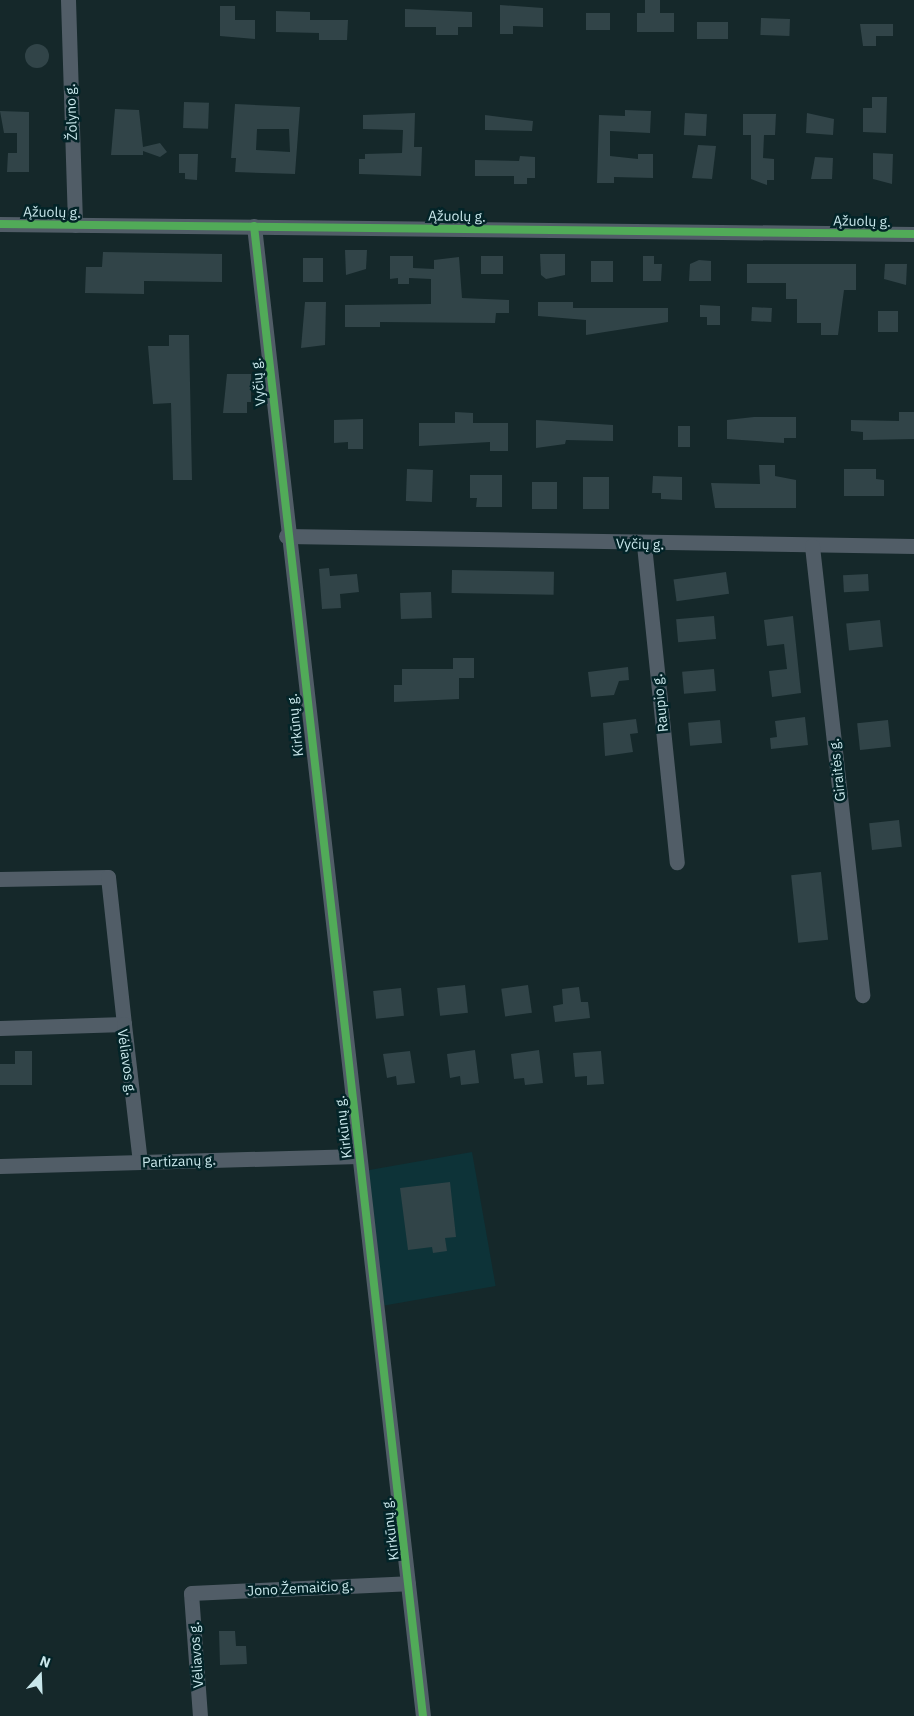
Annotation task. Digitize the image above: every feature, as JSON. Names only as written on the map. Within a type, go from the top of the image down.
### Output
[{"type":"street","name":"Žolyno g.","points":[[68,0],[75,225]]},
{"type":"street","name":"Ąžuolų g.","points":[[0,224],[914,234]]},
{"type":"street","name":"Vyčių g.","points":[[254,226],[286,536],[644,544],[914,546]]},
{"type":"street","name":"Kirkūnų g.","points":[[286,536],[423,1716]]},
{"type":"street","name":"Raupio g.","points":[[644,544],[677,862]]},
{"type":"street","name":"Giraitės g.","points":[[812,546],[862,995]]},
{"type":"street","points":[[0,879],[108,877],[124,1024]]},
{"type":"street","name":"Vėliavos g.","points":[[0,1028],[124,1024],[140,1162]]},
{"type":"street","name":"Partizanų g.","points":[[0,1166],[359,1156]]},
{"type":"street","name":"Jono Žemaičio g.","points":[[191,1593],[408,1582]]},
{"type":"street","name":"Vėliavos g.","points":[[191,1593],[200,1716]]},
{"type":"shaded area","points":[[472,1152],[496,1286],[384,1306],[361,1172]]},
{"type":"building","points":[[645,0],[660,0],[660,13],[674,13],[674,32],[637,32],[637,13],[645,13]]},
{"type":"building","points":[[500,5],[543,8],[543,27],[513,26],[513,34],[500,34]]},
{"type":"building","points":[[220,6],[235,6],[235,20],[255,20],[255,39],[220,36]]},
{"type":"building","points":[[405,9],[472,12],[472,27],[458,27],[458,35],[436,35],[436,27],[405,27]]},
{"type":"building","points":[[276,11],[310,12],[310,20],[348,20],[347,40],[319,40],[319,33],[276,32]]},
{"type":"building","points":[[586,13],[610,13],[610,30],[586,30]]},
{"type":"building","points":[[761,18],[790,19],[789,36],[760,35]]},
{"type":"building","points":[[697,22],[728,22],[728,39],[697,39]]},
{"type":"building","points":[[860,24],[893,24],[893,36],[876,36],[876,46],[863,46]]},
{"type":"building","points":[[37,44],[46,47],[49,56],[46,65],[37,68],[28,65],[25,56],[28,47]]},
{"type":"building","points":[[872,97],[887,97],[886,133],[863,132],[863,108],[872,108]]},
{"type":"building","points":[[184,102],[209,103],[208,129],[183,128]]},
{"type":"building","points":[[235,104],[300,107],[295,174],[235,172],[236,158],[231,158]],"holes":[[[257,129],[289,129],[290,152],[256,150]]]},
{"type":"building","points":[[115,109],[139,110],[143,147],[160,143],[167,152],[160,157],[143,151],[143,155],[111,155]]},
{"type":"building","points":[[625,110],[651,111],[650,133],[610,131],[610,156],[638,159],[638,154],[653,154],[653,178],[614,177],[614,183],[597,183],[599,115],[625,116]]},
{"type":"building","points":[[0,111],[29,112],[29,172],[7,172],[8,153],[17,153],[17,133],[4,133]]},
{"type":"building","points":[[415,113],[414,147],[422,147],[421,176],[359,174],[359,159],[365,159],[365,154],[402,153],[403,130],[363,129],[363,115]]},
{"type":"building","points":[[685,113],[707,114],[706,136],[684,135]]},
{"type":"building","points":[[807,113],[834,119],[833,135],[806,133]]},
{"type":"building","points":[[743,114],[776,114],[775,135],[764,135],[763,158],[774,159],[774,180],[767,180],[767,185],[751,179],[751,135],[743,135]]},
{"type":"building","points":[[485,115],[533,121],[532,131],[485,130]]},
{"type":"building","points":[[698,145],[716,146],[712,179],[692,178]]},
{"type":"building","points":[[873,153],[893,154],[892,184],[873,179]]},
{"type":"building","points":[[179,154],[198,154],[197,180],[185,179],[185,173],[179,173]]},
{"type":"building","points":[[520,156],[535,157],[535,178],[527,178],[527,184],[514,184],[514,176],[475,176],[475,160],[519,161]]},
{"type":"building","points":[[815,157],[833,158],[832,179],[811,179]]},
{"type":"building","points":[[345,250],[367,250],[366,269],[346,275]]},
{"type":"building","points":[[103,252],[222,254],[222,282],[144,281],[144,294],[85,293],[86,267],[102,267]]},
{"type":"building","points":[[540,254],[565,254],[565,275],[546,279],[541,275]]},
{"type":"building","points":[[390,256],[413,256],[413,268],[434,269],[434,260],[459,257],[462,298],[509,300],[509,313],[496,313],[495,323],[380,322],[380,327],[345,327],[345,305],[431,304],[431,279],[409,278],[409,284],[398,284],[398,278],[390,279]]},
{"type":"building","points":[[481,256],[503,256],[503,274],[481,274]]},
{"type":"building","points":[[643,256],[654,256],[654,264],[662,264],[661,281],[643,281]]},
{"type":"building","points":[[303,258],[323,258],[323,282],[303,282]]},
{"type":"building","points":[[699,260],[711,261],[711,281],[689,281],[690,264]]},
{"type":"building","points":[[591,261],[613,261],[613,282],[591,282]]},
{"type":"building","points":[[747,264],[856,264],[856,290],[844,290],[838,335],[821,335],[821,323],[797,323],[797,299],[786,299],[786,283],[747,283]]},
{"type":"building","points":[[885,264],[907,264],[906,285],[884,279]]},
{"type":"building","points":[[305,302],[326,302],[325,345],[301,348]]},
{"type":"building","points":[[538,302],[573,302],[573,308],[668,308],[668,322],[586,335],[586,320],[538,316]]},
{"type":"building","points":[[700,305],[720,306],[720,325],[707,325],[707,317],[700,317]]},
{"type":"building","points":[[752,307],[772,308],[771,322],[751,321]]},
{"type":"building","points":[[878,311],[898,311],[898,332],[878,332]]},
{"type":"building","points":[[169,335],[189,335],[192,480],[173,480],[171,403],[153,404],[148,346],[169,346]]},
{"type":"building","points":[[227,374],[251,374],[251,402],[247,402],[247,413],[223,413]]},
{"type":"building","points":[[455,412],[473,413],[473,423],[508,423],[508,451],[490,451],[490,442],[419,446],[419,423],[455,423]]},
{"type":"building","points":[[899,412],[914,412],[914,439],[863,440],[863,432],[851,431],[851,420],[899,421]]},
{"type":"building","points":[[754,417],[796,417],[796,438],[784,438],[784,443],[727,439],[727,420]]},
{"type":"building","points":[[363,419],[363,449],[348,449],[348,442],[334,443],[334,420]]},
{"type":"building","points":[[536,420],[613,425],[613,441],[566,440],[565,444],[536,448]]},
{"type":"building","points":[[678,426],[690,426],[690,447],[678,447]]},
{"type":"building","points":[[759,465],[775,465],[775,476],[796,480],[796,508],[715,508],[711,483],[760,484]]},
{"type":"building","points":[[407,469],[433,470],[432,502],[406,501]]},
{"type":"building","points":[[844,469],[876,469],[876,479],[884,480],[884,496],[844,496]]},
{"type":"building","points":[[470,475],[502,475],[502,507],[476,507],[477,498],[470,498]]},
{"type":"building","points":[[653,476],[682,477],[682,500],[661,499],[661,493],[652,493]]},
{"type":"building","points":[[583,477],[609,477],[609,509],[583,509]]},
{"type":"building","points":[[532,482],[557,482],[557,509],[532,509]]},
{"type":"building","points":[[329,568],[330,576],[357,574],[359,592],[340,594],[341,608],[322,609],[319,569]]},
{"type":"building","points":[[452,570],[554,572],[554,595],[452,593]]},
{"type":"building","points":[[726,572],[729,594],[677,601],[674,579]]},
{"type":"building","points":[[868,574],[869,591],[844,592],[843,575]]},
{"type":"building","points":[[431,592],[432,618],[401,619],[400,593]]},
{"type":"building","points":[[714,616],[716,639],[678,642],[676,619]]},
{"type":"building","points":[[793,616],[801,693],[772,697],[769,671],[787,669],[784,644],[767,646],[764,620]]},
{"type":"building","points":[[880,620],[883,647],[849,650],[846,624]]},
{"type":"building","points":[[453,658],[474,658],[474,678],[459,678],[459,699],[394,702],[394,685],[402,685],[402,669],[453,669]]},
{"type":"building","points":[[628,667],[629,680],[619,681],[614,695],[591,697],[588,672]]},
{"type":"building","points":[[714,669],[716,691],[684,694],[682,672]]},
{"type":"building","points":[[805,717],[808,745],[771,749],[770,738],[777,737],[775,721]]},
{"type":"building","points":[[636,719],[638,733],[630,734],[633,752],[605,756],[603,723]]},
{"type":"building","points":[[720,720],[722,743],[690,746],[688,723]]},
{"type":"building","points":[[888,720],[891,747],[860,750],[857,723]]},
{"type":"building","points":[[899,820],[902,847],[872,850],[869,823]]},
{"type":"building","points":[[821,872],[828,940],[798,943],[791,875]]},
{"type":"building","points":[[465,985],[468,1013],[440,1016],[437,988]]},
{"type":"building","points":[[528,985],[532,1013],[505,1016],[501,989]]},
{"type":"building","points":[[579,987],[581,1002],[588,1002],[590,1018],[555,1022],[553,1006],[563,1004],[562,989]]},
{"type":"building","points":[[401,988],[404,1016],[376,1019],[373,991]]},
{"type":"building","points":[[475,1050],[479,1083],[461,1085],[460,1076],[450,1078],[447,1054]]},
{"type":"building","points":[[539,1050],[543,1083],[525,1085],[524,1078],[514,1079],[511,1054]]},
{"type":"building","points":[[15,1051],[32,1051],[32,1085],[0,1085],[0,1064],[15,1064]]},
{"type":"building","points":[[410,1051],[415,1083],[397,1085],[396,1076],[387,1078],[383,1054]]},
{"type":"building","points":[[601,1051],[604,1084],[587,1085],[587,1076],[575,1077],[573,1053]]},
{"type":"building","points":[[450,1182],[456,1237],[445,1238],[447,1251],[433,1253],[432,1247],[408,1250],[400,1188]]},
{"type":"building","points":[[219,1631],[235,1631],[236,1646],[246,1646],[247,1664],[220,1665]]},
{"type":"cycle path","points":[[0,224],[914,234]]},
{"type":"cycle path","points":[[254,226],[423,1716]]}]
